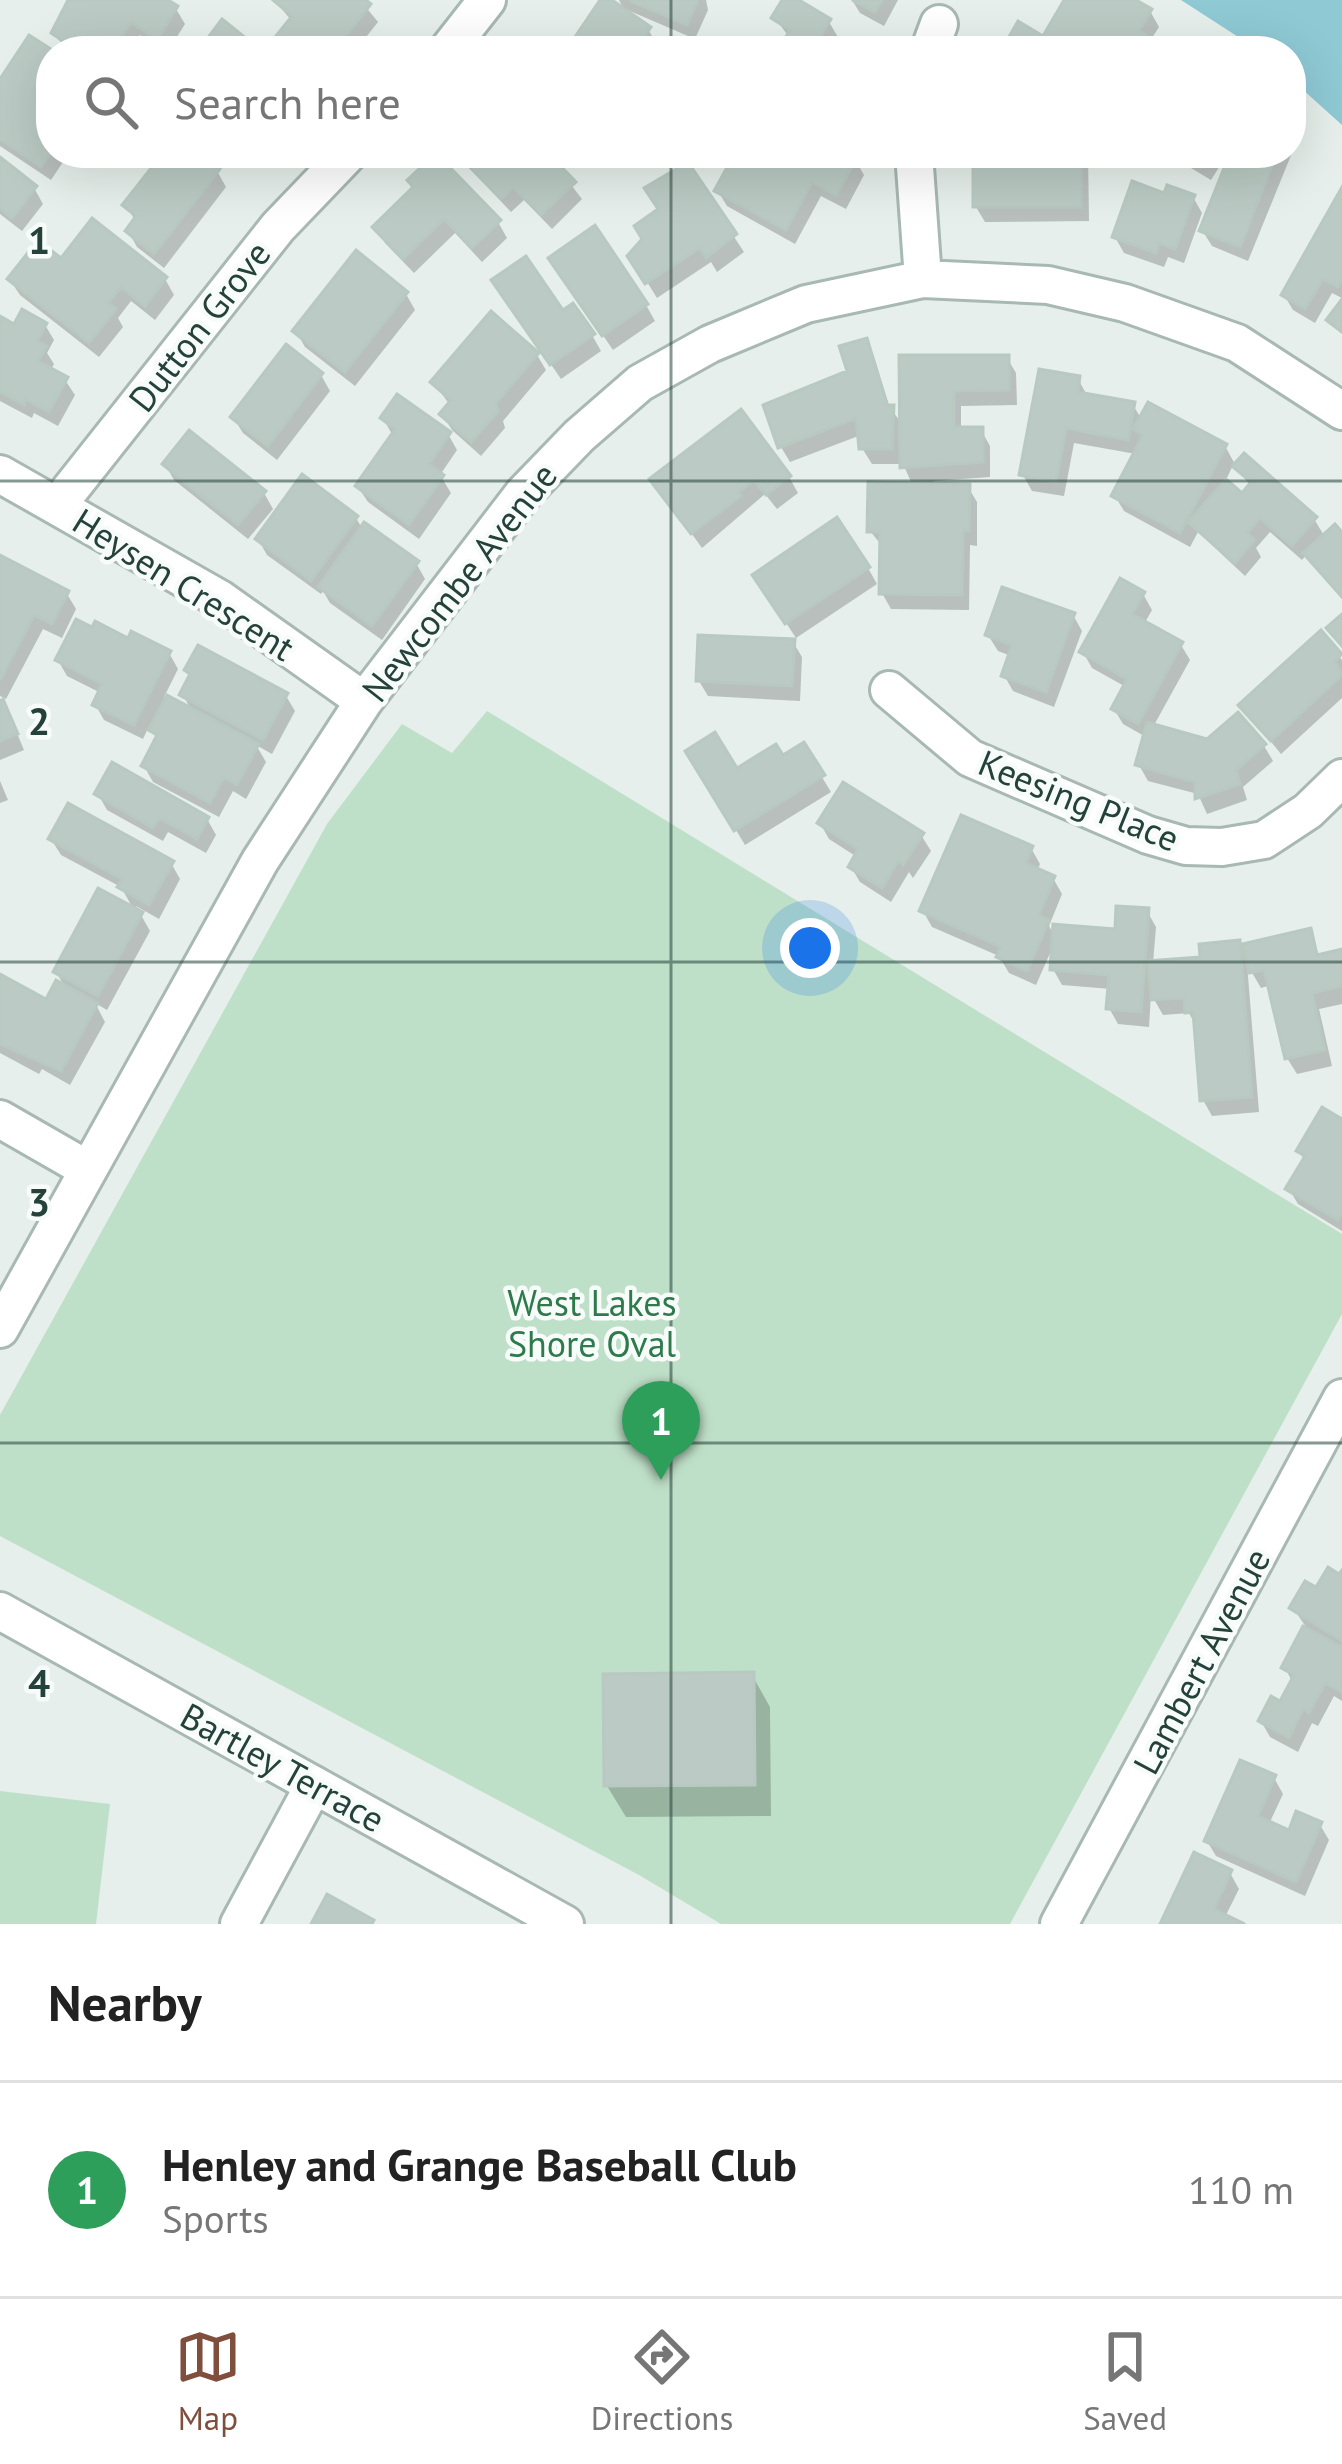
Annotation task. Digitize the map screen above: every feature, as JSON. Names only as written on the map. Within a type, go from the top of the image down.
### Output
[{"type":"street","points":[[459,36],[487,0]]},
{"type":"street","name":"Dutton Grove","points":[[57,506],[278,227],[335,168]]},
{"type":"street","points":[[915,168],[922,279]]},
{"type":"street","name":"Newcombe Avenue","points":[[0,1329],[260,861],[364,701],[523,494],[640,383],[710,344],[806,304],[922,279],[1048,285],[1125,303],[1237,343],[1342,411]]},
{"type":"street","name":"Heysen Crescent","points":[[0,474],[220,599],[364,701]]},
{"type":"street","name":"Keesing Place","points":[[889,690],[970,758],[1148,836],[1186,846],[1222,847],[1264,840],[1308,811],[1342,778]]},
{"type":"street","points":[[0,1119],[87,1169]]},
{"type":"street","name":"Lambert Avenue","points":[[1059,1924],[1342,1398]]},
{"type":"street","name":"Bartley Terrace","points":[[0,1611],[566,1924]]},
{"type":"street","points":[[239,1924],[314,1785]]},
{"type":"green space","name":"West Lakes Shore Oval","points":[[487,711],[1342,1234],[1342,1314],[1010,1924],[721,1924],[639,1875],[0,1536],[0,1415],[327,824],[402,724],[452,753]]},
{"type":"green space","points":[[0,1791],[110,1804],[96,1924],[0,1924]]},
{"type":"water","points":[[1181,0],[1342,0],[1342,125],[1306,93],[1306,36],[1237,36]]},
{"type":"building","points":[[68,0],[168,0],[178,6],[159,36],[151,36],[131,22],[122,36],[51,33]]},
{"type":"building","points":[[273,0],[366,0],[371,4],[346,36],[276,36],[292,16]]},
{"type":"building","points":[[600,0],[612,0],[651,27],[644,36],[576,36]]},
{"type":"building","points":[[629,0],[698,0],[687,25]]},
{"type":"building","points":[[782,0],[799,0],[831,19],[821,36],[786,36],[790,30],[771,18]]},
{"type":"building","points":[[852,0],[882,0],[875,12]]},
{"type":"building","points":[[1064,0],[1136,0],[1152,9],[1139,31],[1148,36],[1043,36]]},
{"type":"building","points":[[222,19],[243,36],[209,36]]},
{"type":"building","points":[[1018,21],[1043,36],[1010,36]]},
{"type":"building","points":[[29,35],[36,39],[36,164],[0,139],[0,79]]},
{"type":"building","points":[[0,157],[37,186],[12,218],[0,208]]},
{"type":"building","points":[[151,168],[220,169],[154,254],[125,231],[136,216],[122,205]]},
{"type":"building","points":[[420,168],[451,168],[501,220],[472,248],[444,219],[403,259],[372,227],[413,187],[407,180]]},
{"type":"building","points":[[471,168],[562,168],[576,182],[541,215],[513,187],[501,199]]},
{"type":"building","points":[[678,168],[692,168],[737,234],[706,258],[700,248],[645,284],[627,256],[642,239],[634,226],[658,209],[644,188]]},
{"type":"building","points":[[727,168],[851,168],[836,195],[812,182],[786,230],[714,191]]},
{"type":"building","points":[[973,168],[1081,168],[1081,207],[973,207]]},
{"type":"building","points":[[1224,168],[1271,168],[1240,247],[1199,231]]},
{"type":"building","points":[[1132,181],[1164,193],[1167,185],[1195,195],[1175,249],[1159,243],[1156,253],[1112,237]]},
{"type":"building","points":[[1342,187],[1342,280],[1338,287],[1323,279],[1305,309],[1281,295]]},
{"type":"building","points":[[92,218],[167,277],[145,306],[121,287],[108,303],[116,309],[89,343],[7,279],[38,240],[61,258]]},
{"type":"building","points":[[595,225],[648,304],[602,336],[548,258]]},
{"type":"building","points":[[356,250],[408,292],[345,372],[292,331]]},
{"type":"building","points":[[526,256],[563,310],[573,303],[595,334],[550,365],[491,280]]},
{"type":"building","points":[[1342,299],[1342,332],[1326,320]]},
{"type":"building","points":[[22,309],[47,323],[37,341],[47,346],[38,361],[68,377],[49,412],[0,392],[0,316],[14,324]]},
{"type":"building","points":[[491,311],[539,353],[496,403],[498,411],[471,442],[439,414],[451,400],[430,382]]},
{"type":"building","points":[[867,338],[887,405],[894,405],[892,449],[859,449],[856,418],[778,448],[763,405],[847,371],[839,346]]},
{"type":"building","points":[[286,344],[323,373],[268,446],[230,417]]},
{"type":"building","points":[[899,355],[1009,355],[1009,390],[954,391],[954,427],[983,427],[983,462],[900,468]]},
{"type":"building","points":[[1039,369],[1080,376],[1078,392],[1135,402],[1128,440],[1066,428],[1056,482],[1019,475]]},
{"type":"building","points":[[397,394],[451,432],[429,464],[444,475],[409,525],[355,486],[395,429],[380,418]]},
{"type":"building","points":[[1148,402],[1227,444],[1180,533],[1111,496],[1143,435],[1133,429]]},
{"type":"building","points":[[741,409],[791,476],[766,495],[754,480],[738,492],[741,496],[691,534],[649,479]]},
{"type":"building","points":[[189,430],[266,491],[238,525],[162,464]]},
{"type":"building","points":[[1244,453],[1317,517],[1292,546],[1260,518],[1247,533],[1254,540],[1235,563],[1188,522],[1226,479],[1242,493],[1251,482],[1232,466]]},
{"type":"building","points":[[302,474],[358,516],[311,581],[255,539]]},
{"type":"building","points":[[868,482],[970,484],[969,531],[963,530],[962,595],[879,594],[880,532],[867,532]]},
{"type":"building","points":[[837,517],[870,567],[785,624],[752,575]]},
{"type":"building","points":[[364,522],[419,561],[372,626],[318,587]]},
{"type":"building","points":[[1335,524],[1342,532],[1342,597],[1303,553]]},
{"type":"building","points":[[0,555],[69,591],[52,624],[34,615],[0,680]]},
{"type":"building","points":[[1120,578],[1145,592],[1132,614],[1183,642],[1138,724],[1111,709],[1127,679],[1079,652]]},
{"type":"building","points":[[1002,587],[1075,613],[1046,692],[1001,676],[1012,645],[985,635]]},
{"type":"building","points":[[1342,614],[1342,646],[1326,628]]},
{"type":"building","points":[[76,619],[92,627],[95,621],[128,638],[131,631],[171,651],[134,725],[92,705],[102,684],[55,660]]},
{"type":"building","points":[[1321,630],[1342,654],[1335,661],[1342,675],[1271,741],[1238,705]]},
{"type":"building","points":[[698,635],[795,639],[792,686],[696,681]]},
{"type":"building","points":[[198,645],[288,693],[263,740],[179,695],[190,674],[184,670]]},
{"type":"building","points":[[167,695],[259,744],[237,785],[224,777],[210,803],[141,766],[157,735],[148,730]]},
{"type":"building","points":[[3,699],[18,734],[0,741],[0,701]]},
{"type":"building","points":[[1238,712],[1266,744],[1236,770],[1240,784],[1195,799],[1195,782],[1135,765],[1147,722],[1207,739]]},
{"type":"building","points":[[715,732],[737,768],[776,744],[783,755],[804,742],[825,775],[734,831],[685,751]]},
{"type":"building","points":[[112,762],[209,817],[197,839],[159,818],[153,828],[94,794]]},
{"type":"building","points":[[843,782],[924,833],[882,888],[848,867],[858,849],[817,823]]},
{"type":"building","points":[[68,803],[174,861],[149,905],[117,887],[122,879],[48,839]]},
{"type":"building","points":[[961,815],[1033,846],[1026,863],[1055,876],[1039,915],[1049,920],[1027,971],[996,957],[1001,947],[919,911]]},
{"type":"building","points":[[98,888],[143,912],[98,996],[53,972]]},
{"type":"building","points":[[1116,906],[1149,908],[1141,1012],[1106,1009],[1109,975],[1050,970],[1053,924],[1115,929]]},
{"type":"building","points":[[1311,928],[1317,955],[1342,949],[1342,986],[1312,993],[1325,1050],[1285,1059],[1264,970],[1249,973],[1242,944]]},
{"type":"building","points":[[1240,940],[1252,1097],[1200,1101],[1193,1012],[1185,1013],[1184,998],[1151,1000],[1148,961],[1200,957],[1199,944]]},
{"type":"building","points":[[0,974],[46,999],[56,980],[98,1003],[61,1071],[0,1044]]},
{"type":"building","points":[[1322,1107],[1342,1119],[1342,1213],[1338,1220],[1285,1189],[1305,1156],[1296,1151]]},
{"type":"building","points":[[1328,1567],[1339,1574],[1342,1570],[1342,1641],[1289,1608],[1305,1581],[1316,1587]]},
{"type":"building","points":[[1303,1626],[1342,1647],[1342,1692],[1325,1683],[1309,1713],[1303,1709],[1289,1738],[1258,1721],[1271,1696],[1280,1701],[1294,1675],[1281,1668]]},
{"type":"building","points":[[754,1672],[755,1785],[604,1786],[603,1674]]},
{"type":"building","points":[[1240,1760],[1276,1775],[1258,1816],[1289,1830],[1296,1811],[1322,1822],[1296,1882],[1204,1841]]},
{"type":"building","points":[[1194,1852],[1232,1870],[1214,1909],[1245,1924],[1160,1924]]},
{"type":"building","points":[[327,1894],[374,1920],[372,1924],[311,1924]]},
{"type":"place","name":"Henley and Grange Baseball Club","points":[[661,1480]]}]
